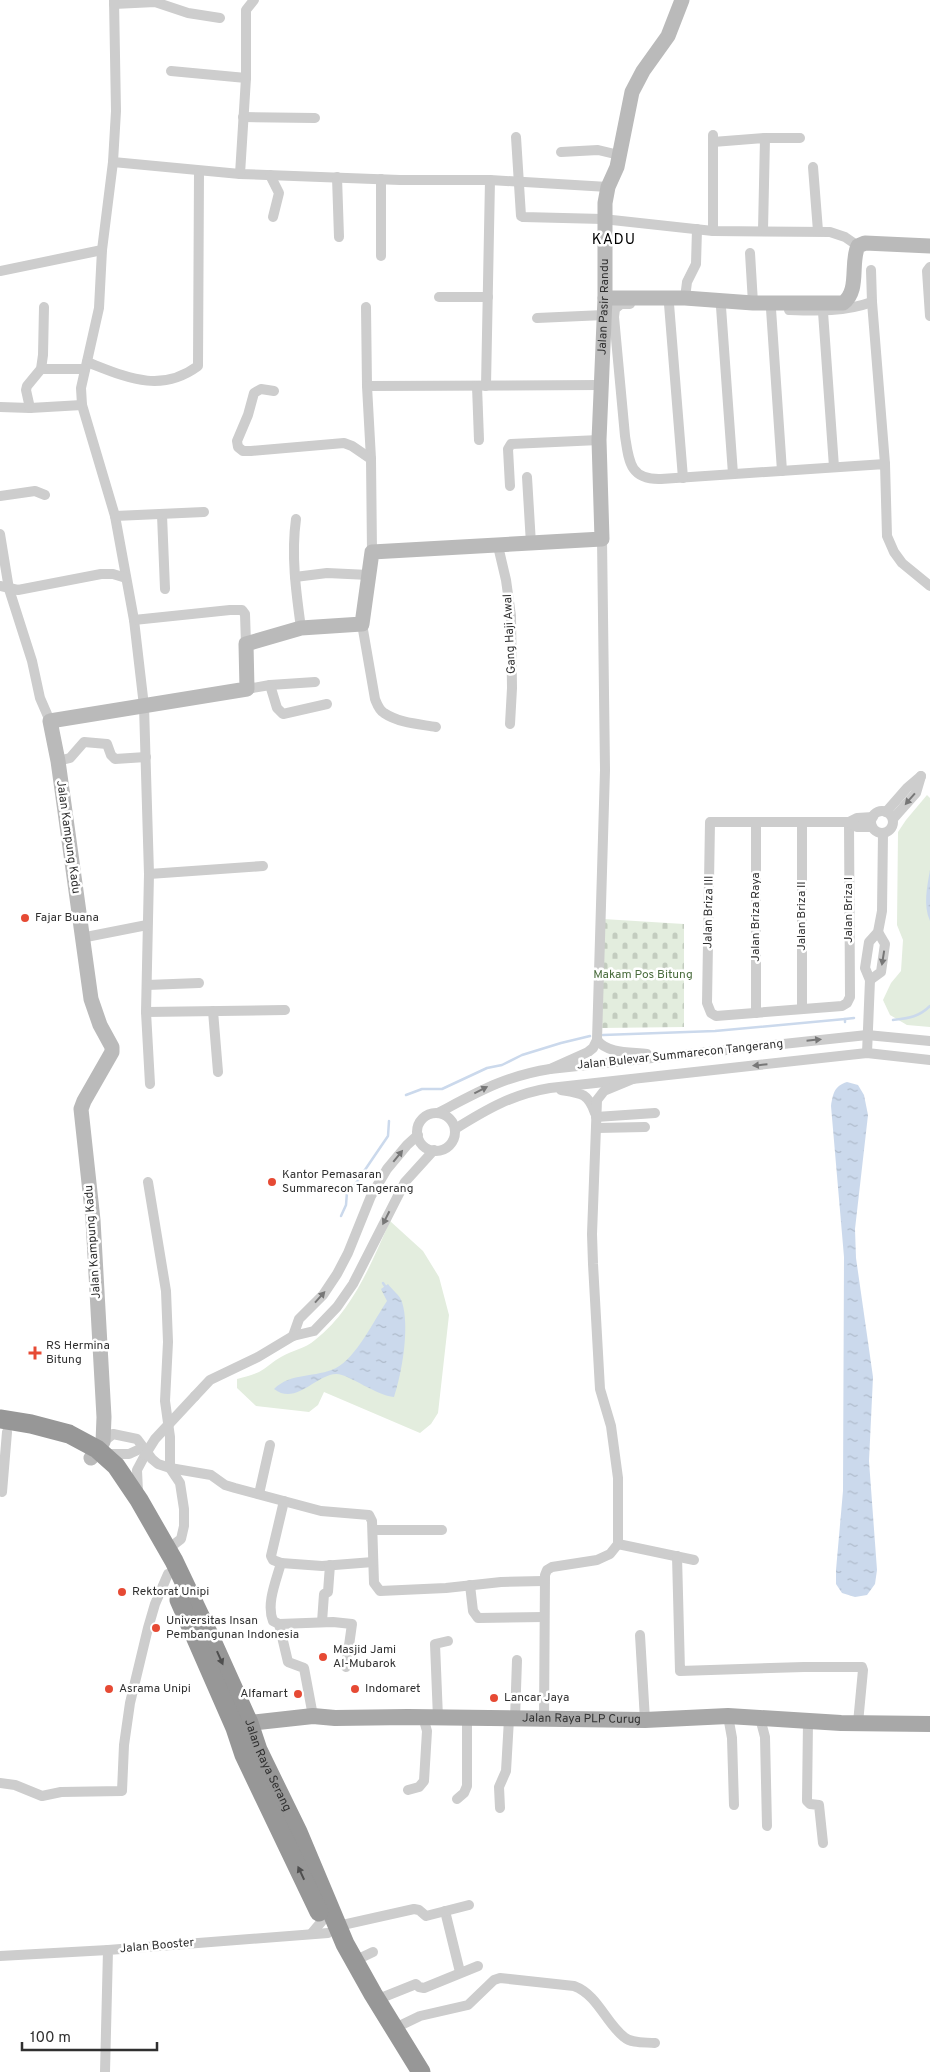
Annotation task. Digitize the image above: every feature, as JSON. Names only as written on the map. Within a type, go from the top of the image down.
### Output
[{"type":"highway","name":"Jalan Raya Serang","points":[[2,1428],[46,1438],[76,1449],[98,1451],[116,1466],[139,1500],[168,1549],[242,1726],[244,1755],[325,1928],[366,1999],[412,2072]]},
{"type":"highway","name":"Jalan Raya Serang","points":[[98,1451],[105,1470],[127,1500],[168,1574],[242,1726]]},
{"type":"highway","name":"Jalan Raya Serang","points":[[325,1928],[354,1961],[421,2072]]},
{"type":"main road","name":"Jalan Raya PLP Curug","points":[[242,1726],[313,1716],[335,1718],[431,1717],[544,1720],[645,1720],[728,1716],[858,1723],[930,1724]]},
{"type":"street","points":[[240,174],[246,78],[246,10],[254,0]]},
{"type":"street","name":"Jalan Pasir Randu","points":[[602,539],[598,440],[605,298],[603,219],[608,187],[617,167],[636,83],[668,36],[682,0]]},
{"type":"street","points":[[150,1084],[146,1012],[149,874],[144,706],[134,620],[115,516],[82,405],[82,388],[99,308],[102,250],[113,162],[116,111],[114,2],[155,2],[188,13],[220,18]]},
{"type":"street","points":[[171,71],[246,78]]},
{"type":"street","points":[[244,117],[315,118]]},
{"type":"street","points":[[516,137],[521,216],[523,217],[603,219],[713,231],[818,231],[838,234],[858,246]]},
{"type":"street","points":[[713,231],[713,138],[800,138]]},
{"type":"street","points":[[763,230],[765,138]]},
{"type":"street","points":[[561,152],[598,150],[619,154]]},
{"type":"street","points":[[113,162],[240,174],[381,179],[490,180],[608,187]]},
{"type":"street","points":[[813,168],[818,231]]},
{"type":"street","points":[[41,369],[86,365],[148,382],[179,378],[198,366],[199,171]]},
{"type":"street","points":[[270,175],[279,193],[273,217]]},
{"type":"street","points":[[337,177],[338,237]]},
{"type":"street","points":[[381,179],[381,256]]},
{"type":"street","points":[[479,440],[488,297],[490,180]]},
{"type":"street","points":[[686,298],[687,282],[696,264],[697,229]]},
{"type":"street","points":[[605,298],[686,298],[753,303],[843,303],[851,294],[854,253],[858,246],[864,243],[930,246]]},
{"type":"street","points":[[0,271],[102,250]]},
{"type":"street","points":[[750,253],[753,303]]},
{"type":"street","points":[[930,267],[927,271],[930,316]]},
{"type":"street","points":[[871,270],[888,508],[888,536],[894,552],[902,563],[930,586]]},
{"type":"street","points":[[439,297],[488,297]]},
{"type":"street","points":[[872,302],[852,309],[823,312],[721,306],[621,304],[615,309],[614,317],[625,436],[632,466],[636,473],[642,477],[652,479],[683,478],[885,464]]},
{"type":"street","points":[[669,304],[683,478]]},
{"type":"street","points":[[721,306],[733,474]]},
{"type":"street","points":[[30,408],[26,390],[27,386],[41,369],[44,307]]},
{"type":"street","points":[[366,308],[366,386],[371,459],[372,552],[362,624],[375,699],[380,709],[384,713],[400,720],[436,727]]},
{"type":"street","points":[[772,309],[782,471]]},
{"type":"street","points":[[823,312],[834,468]]},
{"type":"street","points":[[537,318],[604,315]]},
{"type":"street","points":[[366,386],[601,384]]},
{"type":"street","points":[[274,391],[260,389],[254,393],[248,415],[237,441],[239,449],[251,451],[344,443],[371,459]]},
{"type":"street","points":[[0,407],[30,408],[82,405]]},
{"type":"street","points":[[510,486],[508,448],[511,444],[598,440]]},
{"type":"street","points":[[528,477],[531,544]]},
{"type":"street","points":[[0,496],[35,491],[45,495]]},
{"type":"street","points":[[115,516],[204,512]]},
{"type":"street","points":[[162,515],[165,589]]},
{"type":"street","points":[[296,519],[294,534],[295,577],[301,628]]},
{"type":"street","name":"Jalan Kampung Kadu","points":[[0,534],[5,588],[32,661],[40,698],[50,721],[58,761],[81,938],[91,999],[100,1025],[112,1047],[110,1055],[81,1109],[93,1220],[98,1451]]},
{"type":"street","points":[[372,552],[602,539],[605,770],[597,1040],[594,1048],[588,1052],[550,1069]]},
{"type":"street","name":"Gang Haji Awal","points":[[498,546],[506,580],[511,616],[512,688],[510,724]]},
{"type":"street","points":[[295,577],[327,573],[369,576]]},
{"type":"street","points":[[5,588],[18,590],[108,574],[126,578]]},
{"type":"street","points":[[134,620],[242,610],[245,614],[247,689]]},
{"type":"street","points":[[246,644],[301,628],[362,624]]},
{"type":"street","points":[[50,721],[270,685],[315,682]]},
{"type":"street","points":[[270,685],[276,708],[280,713],[288,714],[326,704]]},
{"type":"street","points":[[58,761],[70,758],[81,743],[84,742],[107,744],[111,755],[115,759],[146,757]]},
{"type":"street","points":[[756,822],[849,822],[857,827],[872,822],[876,813],[889,815],[891,829],[882,834]]},
{"type":"street","name":"Jalan Briza III","points":[[756,822],[710,822],[707,1003],[711,1013],[716,1016],[756,1013]]},
{"type":"street","name":"Jalan Briza Raya","points":[[756,822],[756,1013]]},
{"type":"street","name":"Jalan Briza II","points":[[802,822],[802,1009]]},
{"type":"street","name":"Jalan Briza I","points":[[802,1009],[842,1006],[847,1003],[850,997],[849,822]]},
{"type":"street","points":[[872,822],[878,833],[882,834]]},
{"type":"street","points":[[867,1053],[870,980],[865,968],[869,942],[878,932],[882,910],[882,834]]},
{"type":"street","points":[[149,874],[263,866]]},
{"type":"street","points":[[81,938],[147,925]]},
{"type":"street","points":[[870,980],[881,972],[885,944],[878,932]]},
{"type":"street","points":[[147,985],[199,984]]},
{"type":"street","points":[[756,1013],[802,1009]]},
{"type":"street","points":[[146,1012],[285,1010]]},
{"type":"street","points":[[214,1011],[218,1072]]},
{"type":"street","name":"Jalan Bulevar Summarecon Tangerang","points":[[293,1336],[299,1319],[323,1295],[337,1274],[348,1253],[371,1196],[383,1176],[407,1145],[418,1135],[421,1121],[429,1114],[438,1113],[494,1084],[524,1073],[550,1069],[867,1035],[930,1041]]},
{"type":"street","points":[[597,1040],[608,1049],[664,1056]]},
{"type":"street","name":"Jalan Bulevar Summarecon Tangerang","points":[[98,1451],[129,1454],[142,1452],[210,1380],[258,1357],[293,1336],[314,1330],[337,1307],[353,1284],[405,1182],[434,1150],[444,1149],[452,1143],[455,1129],[501,1102],[528,1092],[550,1088],[867,1053],[930,1060]]},
{"type":"street","points":[[544,1720],[544,1575],[549,1568],[597,1560],[610,1554],[618,1544],[618,1478],[611,1426],[604,1406],[598,1371],[592,1234],[596,1116],[597,1100],[604,1091],[634,1078]]},
{"type":"street","points":[[550,1088],[580,1093],[591,1101],[596,1116]]},
{"type":"street","points":[[438,1113],[451,1120],[455,1129]]},
{"type":"street","points":[[596,1116],[656,1113]]},
{"type":"street","points":[[597,1128],[645,1127]]},
{"type":"street","points":[[418,1135],[426,1147],[434,1150]]},
{"type":"street","points":[[148,1182],[166,1291],[168,1342],[165,1401],[170,1437],[170,1468],[180,1483],[184,1509],[184,1526],[181,1539],[168,1549]]},
{"type":"street","points":[[2,1428],[2,1492]]},
{"type":"street","points":[[98,1451],[113,1434],[137,1439],[152,1459],[170,1468],[211,1475],[225,1485],[322,1511],[369,1514],[372,1518],[374,1584],[380,1591],[501,1582],[543,1582]]},
{"type":"street","points":[[258,1494],[270,1445]]},
{"type":"street","points":[[139,1500],[136,1482],[142,1452]]},
{"type":"street","points":[[284,1501],[271,1556],[273,1560],[281,1563],[330,1565],[373,1562]]},
{"type":"street","points":[[372,1530],[442,1530]]},
{"type":"street","points":[[618,1544],[694,1560]]},
{"type":"street","points":[[677,1556],[680,1671],[784,1667],[862,1668],[863,1681],[858,1723]]},
{"type":"street","points":[[281,1563],[271,1599],[272,1620],[278,1624],[322,1622],[352,1624],[346,1667]]},
{"type":"street","points":[[322,1622],[324,1594],[328,1592],[330,1565]]},
{"type":"street","points":[[0,1783],[15,1785],[30,1793],[42,1796],[61,1792],[122,1791],[124,1745],[130,1703],[155,1604],[168,1574]]},
{"type":"street","points":[[470,1585],[473,1612],[478,1618],[544,1617]]},
{"type":"street","points":[[278,1624],[288,1662],[304,1668],[313,1716]]},
{"type":"street","points":[[640,1635],[645,1720]]},
{"type":"street","points":[[408,1790],[419,1787],[424,1781],[427,1731],[431,1717],[435,1644],[448,1641]]},
{"type":"street","points":[[500,1808],[499,1787],[506,1771],[517,1660]]},
{"type":"street","points":[[728,1716],[732,1738],[734,1805]]},
{"type":"street","points":[[457,1799],[464,1793],[466,1786],[466,1718]]},
{"type":"street","points":[[760,1718],[765,1737],[768,1826]]},
{"type":"street","points":[[808,1721],[807,1801],[810,1804],[819,1805],[823,1842]]},
{"type":"street","name":"Jalan Booster","points":[[105,2072],[108,1950],[325,1928],[414,1909],[419,1910],[426,1916],[469,1905]]},
{"type":"street","points":[[444,1911],[460,1972]]},
{"type":"street","points":[[0,1956],[108,1950]]},
{"type":"street","points":[[354,1961],[374,1952]]},
{"type":"street","points":[[376,2000],[416,1984],[424,1988],[478,1966]]},
{"type":"street","points":[[395,2028],[420,2016],[468,2005],[494,1980],[507,1978],[574,1986],[582,1989],[624,2038],[633,2041],[655,2043]]},
{"type":"green space","points":[[927,795],[930,798],[930,1027],[907,1025],[890,1015],[883,1000],[891,983],[901,971],[903,940],[897,925],[898,832]]},
{"type":"green space","name":"Makam Pos Bitung","points":[[603,919],[684,924],[684,1027],[602,1028]]},
{"type":"green space","points":[[390,1221],[423,1251],[439,1277],[449,1315],[438,1413],[431,1424],[420,1433],[324,1392],[318,1405],[309,1412],[256,1406],[237,1388],[237,1379],[265,1369],[278,1359],[315,1340],[328,1328],[340,1315],[360,1285]]},
{"type":"water","points":[[930,870],[930,921],[926,902]]},
{"type":"water","points":[[847,1082],[858,1085],[864,1095],[868,1115],[855,1229],[856,1258],[873,1377],[869,1461],[877,1570],[875,1584],[867,1595],[855,1597],[842,1593],[836,1584],[843,1491],[844,1257],[831,1106],[837,1088]]},
{"type":"water","points":[[388,1284],[401,1299],[405,1324],[404,1350],[394,1397],[379,1393],[347,1377],[336,1374],[290,1394],[274,1389],[288,1380],[336,1368],[351,1356],[387,1301],[381,1289]]},
{"type":"waterway","points":[[893,1020],[904,1019],[922,1013],[930,1006]]},
{"type":"waterway","points":[[845,1022],[845,1019],[854,1018]]},
{"type":"waterway","points":[[603,1035],[715,1031],[845,1019]]},
{"type":"waterway","points":[[406,1095],[422,1089],[442,1089],[487,1068],[502,1065],[522,1055],[590,1036]]},
{"type":"waterway","points":[[341,1216],[346,1205],[347,1192],[354,1186],[388,1136],[389,1121]]},
{"type":"place","name":"Fajar Buana","points":[[25,918]]},
{"type":"place","name":"Kantor Pemasaran Summarecon Tangerang","points":[[272,1182]]},
{"type":"place","name":"RS Hermina Bitung","points":[[35,1353]]},
{"type":"place","name":"Rektorat Unipi","points":[[122,1592]]},
{"type":"place","name":"Universitas Insan Pembangunan Indonesia","points":[[156,1628]]},
{"type":"place","name":"Masjid Jami Al-Mubarok","points":[[323,1657]]},
{"type":"place","name":"Asrama Unipi","points":[[109,1689]]},
{"type":"place","name":"Indomaret","points":[[355,1689]]},
{"type":"place","name":"Alfamart","points":[[298,1694]]},
{"type":"place","name":"Lancar Jaya","points":[[494,1698]]},
{"type":"district","name":"KADU","points":[[614,240]]}]
